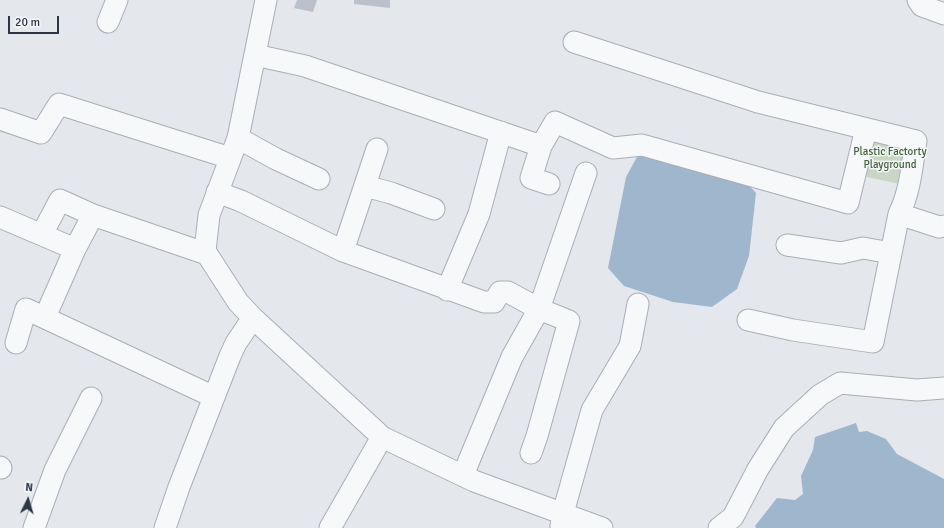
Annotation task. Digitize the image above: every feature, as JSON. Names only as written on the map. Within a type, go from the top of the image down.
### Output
[{"type":"street","points":[[108,22],[117,0]]},
{"type":"street","points":[[266,0],[238,138],[208,215],[205,251],[238,302],[253,318],[382,437],[562,521],[602,528]]},
{"type":"street","points":[[918,0],[922,6],[944,14]]},
{"type":"street","points":[[574,42],[758,102],[916,142],[909,186],[899,214],[873,342],[793,330],[748,320]]},
{"type":"street","points":[[255,55],[305,66],[541,146]]},
{"type":"street","points":[[0,119],[41,133],[59,104],[230,158]]},
{"type":"street","points":[[548,184],[531,178],[541,146],[554,122],[613,148],[642,145],[848,203],[866,129]]},
{"type":"street","points":[[448,290],[479,214],[501,132]]},
{"type":"street","points":[[238,138],[276,159],[319,179]]},
{"type":"street","points":[[343,251],[377,149]]},
{"type":"street","points":[[463,475],[512,357],[539,309],[586,173]]},
{"type":"street","points":[[364,186],[434,209]]},
{"type":"street","points":[[217,192],[241,201],[343,251],[448,290],[484,302],[494,302],[500,292],[508,292],[539,309],[569,321],[537,436],[530,453]]},
{"type":"street","points":[[42,234],[60,200],[93,215],[207,254]]},
{"type":"street","points":[[899,214],[938,227],[944,226]]},
{"type":"street","points":[[45,317],[75,249],[93,215]]},
{"type":"street","points":[[0,217],[75,249]]},
{"type":"street","points":[[788,245],[841,253],[863,248],[891,253]]},
{"type":"street","points":[[562,521],[592,410],[630,346],[638,304]]},
{"type":"street","points":[[16,343],[26,309],[214,398]]},
{"type":"street","points":[[165,528],[179,487],[233,349],[253,318]]},
{"type":"street","points":[[719,528],[733,517],[758,469],[784,428],[820,395],[840,383],[918,390],[944,388]]},
{"type":"street","points":[[34,528],[55,470],[90,398]]},
{"type":"street","points":[[330,528],[382,437]]},
{"type":"green space","name":"Plastic Factorty Playground","points":[[866,129],[916,141],[909,186],[858,175]]},
{"type":"water","points":[[638,155],[745,181],[756,193],[749,256],[737,289],[712,307],[673,302],[624,286],[608,268],[626,177]]},
{"type":"water","points":[[856,423],[859,432],[867,431],[886,439],[897,454],[944,479],[944,528],[756,528],[755,526],[777,498],[795,500],[803,494],[801,476],[813,450],[815,437]]},
{"type":"building","points":[[297,0],[317,0],[313,12],[294,8]]},
{"type":"building","points":[[354,0],[390,0],[390,8],[354,4]]}]
